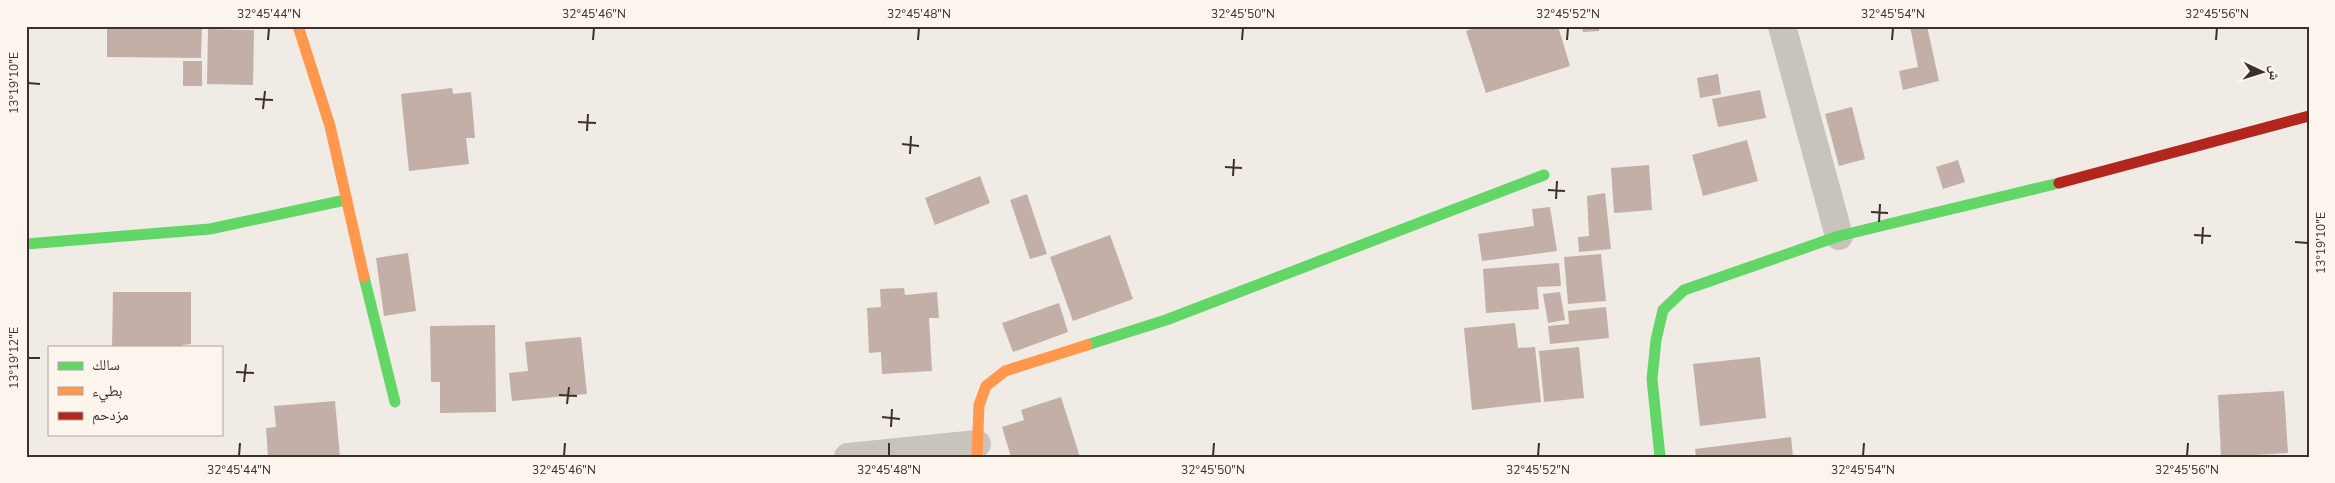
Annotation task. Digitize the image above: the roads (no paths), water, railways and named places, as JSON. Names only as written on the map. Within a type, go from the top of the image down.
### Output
[{"type":"street","points":[[298,26],[330,126],[345,200],[395,402]]},
{"type":"street","points":[[1782,26],[1840,236]]},
{"type":"street","points":[[1660,457],[1652,379],[1656,340],[1663,310],[1684,290],[1840,236],[2093,175],[2309,116]]},
{"type":"street","points":[[848,457],[977,450],[979,405],[986,386],[1005,371],[1166,320],[1544,175]]},
{"type":"street","points":[[26,244],[210,229],[345,200]]}]
